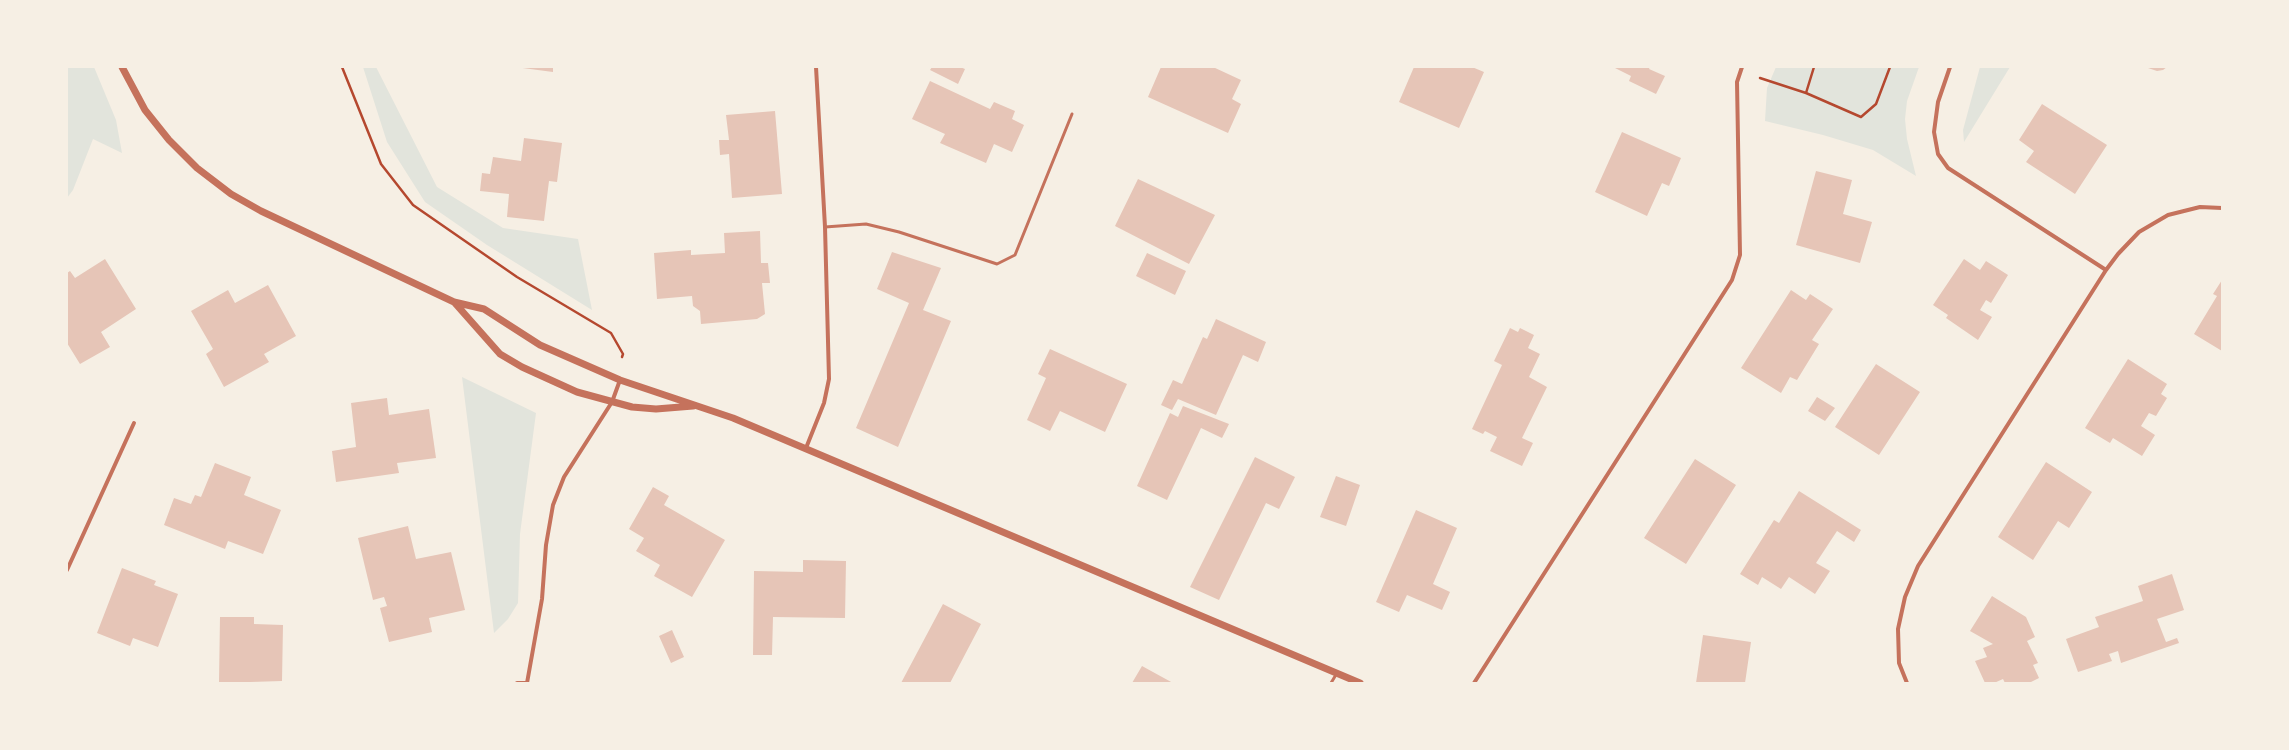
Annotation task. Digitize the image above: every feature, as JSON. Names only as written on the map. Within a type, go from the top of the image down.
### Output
[{"type":"street","points":[[122,67],[145,110],[169,140],[197,168],[231,194],[261,211],[454,302],[484,309],[540,345],[620,380],[720,413],[806,448],[1360,683]]},
{"type":"street","points":[[806,448],[824,403],[829,379],[825,227],[816,67]]},
{"type":"street","points":[[1474,683],[1732,280],[1740,255],[1737,82],[1742,67]]},
{"type":"street","points":[[1950,67],[1938,102],[1934,132],[1938,154],[1948,168],[2106,270]]},
{"type":"street","points":[[1907,683],[1899,663],[1898,629],[1905,596],[1918,566],[2106,270],[2118,254],[2139,232],[2168,216],[2200,207],[2222,208]]},
{"type":"street","points":[[454,302],[500,354],[522,367],[577,392],[632,407],[656,409],[696,406]]},
{"type":"street","points":[[516,683],[527,683],[542,599],[546,545],[553,505],[564,477],[612,402],[620,380]]},
{"type":"street","points":[[67,570],[134,423]]},
{"type":"lane","points":[[825,227],[866,224],[899,232],[997,264],[1015,255],[1072,114]]},
{"type":"lane","points":[[1332,683],[1337,673]]},
{"type":"path","points":[[342,67],[381,164],[413,205],[517,277],[611,333],[623,354],[622,359]]},
{"type":"path","points":[[1806,93],[1814,67]]},
{"type":"path","points":[[1740,72],[1806,93],[1861,117],[1876,104],[1890,67]]},
{"type":"shaded area","points":[[67,67],[94,67],[116,120],[122,153],[93,139],[73,190],[67,198]]},
{"type":"shaded area","points":[[363,67],[376,67],[437,187],[503,228],[578,239],[592,310],[487,245],[425,202],[387,142]]},
{"type":"shaded area","points":[[1776,67],[1919,67],[1907,101],[1905,119],[1907,139],[1916,176],[1873,150],[1823,135],[1765,121],[1767,88]]},
{"type":"shaded area","points":[[1980,67],[2010,67],[1964,142],[1963,130]]},
{"type":"shaded area","points":[[462,377],[536,413],[520,534],[518,603],[508,619],[494,633]]},
{"type":"building","points":[[515,67],[553,67],[553,72]]},
{"type":"building","points":[[932,67],[960,67],[965,69],[958,84],[930,70]]},
{"type":"building","points":[[1161,67],[1213,67],[1241,80],[1232,99],[1241,104],[1228,133],[1148,97]]},
{"type":"building","points":[[1414,67],[1472,67],[1484,72],[1459,128],[1399,102]]},
{"type":"building","points":[[1613,67],[1650,67],[1649,69],[1665,76],[1656,94],[1629,81],[1631,76]]},
{"type":"building","points":[[2145,67],[2167,67],[2163,70],[2157,71]]},
{"type":"building","points":[[930,81],[990,109],[994,102],[1015,111],[1012,119],[1024,125],[1012,152],[994,144],[986,163],[940,143],[945,134],[912,119]]},
{"type":"building","points":[[2042,104],[2107,145],[2075,194],[2026,162],[2034,151],[2019,140]]},
{"type":"building","points":[[775,111],[782,194],[732,198],[729,154],[720,155],[719,140],[729,140],[726,115]]},
{"type":"building","points":[[1622,132],[1681,158],[1669,186],[1662,183],[1647,216],[1595,192]]},
{"type":"building","points":[[524,138],[562,143],[557,182],[549,181],[544,221],[507,217],[509,194],[480,191],[482,173],[490,174],[493,157],[521,161]]},
{"type":"building","points":[[1816,171],[1852,180],[1843,214],[1872,222],[1860,263],[1796,245]]},
{"type":"building","points":[[1138,179],[1215,215],[1189,264],[1115,226]]},
{"type":"building","points":[[760,231],[761,263],[768,263],[770,283],[762,283],[765,314],[757,319],[701,324],[700,311],[693,306],[692,296],[657,299],[654,253],[691,250],[691,255],[725,253],[724,233]]},
{"type":"building","points":[[892,252],[941,268],[923,310],[951,321],[898,447],[856,428],[909,303],[877,289]]},
{"type":"building","points":[[1147,253],[1186,271],[1175,295],[1136,276]]},
{"type":"building","points":[[105,259],[136,309],[101,332],[110,347],[80,364],[67,343],[67,273],[70,271],[75,278]]},
{"type":"building","points":[[1964,259],[1980,270],[1986,261],[2008,275],[1991,303],[1986,300],[1980,310],[1992,317],[1978,340],[1946,318],[1948,315],[1933,305]]},
{"type":"building","points":[[2222,280],[2222,351],[2194,334],[2217,296],[2213,294]]},
{"type":"building","points":[[268,285],[296,336],[264,354],[269,362],[224,387],[206,354],[213,349],[191,311],[228,290],[235,303]]},
{"type":"building","points":[[1791,290],[1806,300],[1810,294],[1833,309],[1812,340],[1819,344],[1797,380],[1790,377],[1781,393],[1741,368]]},
{"type":"building","points":[[1216,319],[1266,342],[1258,362],[1243,355],[1216,415],[1178,399],[1172,410],[1161,405],[1173,380],[1182,384],[1203,337],[1207,339]]},
{"type":"building","points":[[1510,328],[1518,332],[1520,328],[1534,335],[1528,348],[1540,354],[1529,377],[1547,387],[1522,438],[1533,443],[1522,466],[1490,451],[1497,437],[1485,431],[1483,434],[1472,429],[1502,365],[1494,361]]},
{"type":"building","points":[[1050,349],[1127,384],[1105,432],[1060,411],[1050,431],[1027,420],[1046,378],[1038,374]]},
{"type":"building","points":[[2128,359],[2167,384],[2161,394],[2167,398],[2156,416],[2149,413],[2141,426],[2155,435],[2142,456],[2113,438],[2110,443],[2085,428]]},
{"type":"building","points":[[1876,364],[1920,392],[1879,455],[1835,427]]},
{"type":"building","points":[[1817,397],[1835,408],[1825,421],[1808,411]]},
{"type":"building","points":[[387,398],[389,415],[429,409],[436,458],[397,463],[399,473],[336,482],[332,451],[356,447],[351,403]]},
{"type":"building","points":[[1183,406],[1229,424],[1222,438],[1201,428],[1167,500],[1137,486],[1170,413],[1178,417]]},
{"type":"building","points":[[1255,457],[1295,477],[1279,509],[1266,503],[1219,600],[1190,587]]},
{"type":"building","points":[[1695,459],[1736,485],[1686,564],[1644,538]]},
{"type":"building","points":[[2046,462],[2092,492],[2069,528],[2058,521],[2033,560],[1998,537]]},
{"type":"building","points":[[215,463],[251,477],[244,495],[281,510],[263,554],[228,541],[225,549],[164,525],[174,498],[191,504],[195,495],[201,497]]},
{"type":"building","points":[[1336,476],[1360,485],[1346,526],[1320,517]]},
{"type":"building","points":[[653,487],[669,496],[664,505],[725,540],[692,597],[654,576],[660,565],[636,551],[644,538],[629,529]]},
{"type":"building","points":[[1799,491],[1861,530],[1854,542],[1837,531],[1816,563],[1830,571],[1815,594],[1789,577],[1781,589],[1762,577],[1758,585],[1740,574],[1774,520],[1779,523]]},
{"type":"building","points":[[1416,510],[1457,528],[1433,584],[1450,592],[1442,610],[1407,595],[1399,612],[1376,602]]},
{"type":"building","points":[[408,526],[416,559],[451,552],[465,610],[429,618],[432,632],[389,642],[380,608],[387,606],[384,597],[373,600],[358,538]]},
{"type":"building","points":[[803,560],[846,561],[845,618],[773,617],[772,655],[753,655],[754,571],[803,572]]},
{"type":"building","points":[[122,568],[156,581],[154,585],[178,594],[158,647],[133,638],[130,646],[97,633]]},
{"type":"building","points":[[2172,574],[2184,610],[2157,619],[2166,642],[2177,638],[2179,643],[2121,663],[2118,651],[2109,654],[2112,661],[2078,672],[2066,639],[2099,627],[2095,617],[2143,601],[2138,586]]},
{"type":"building","points":[[1992,596],[2026,617],[2035,637],[2027,641],[2038,663],[2033,665],[2039,678],[2029,683],[2005,683],[2003,679],[1994,683],[1985,683],[1975,661],[1987,657],[1983,648],[1993,644],[1970,631]]},
{"type":"building","points":[[943,604],[981,624],[950,683],[901,683]]},
{"type":"building","points":[[220,617],[254,617],[254,624],[283,625],[282,681],[219,683]]},
{"type":"building","points":[[672,630],[684,657],[671,663],[659,636]]},
{"type":"building","points":[[1703,635],[1751,642],[1745,683],[1696,683]]},
{"type":"building","points":[[1142,666],[1173,683],[1132,683]]}]
